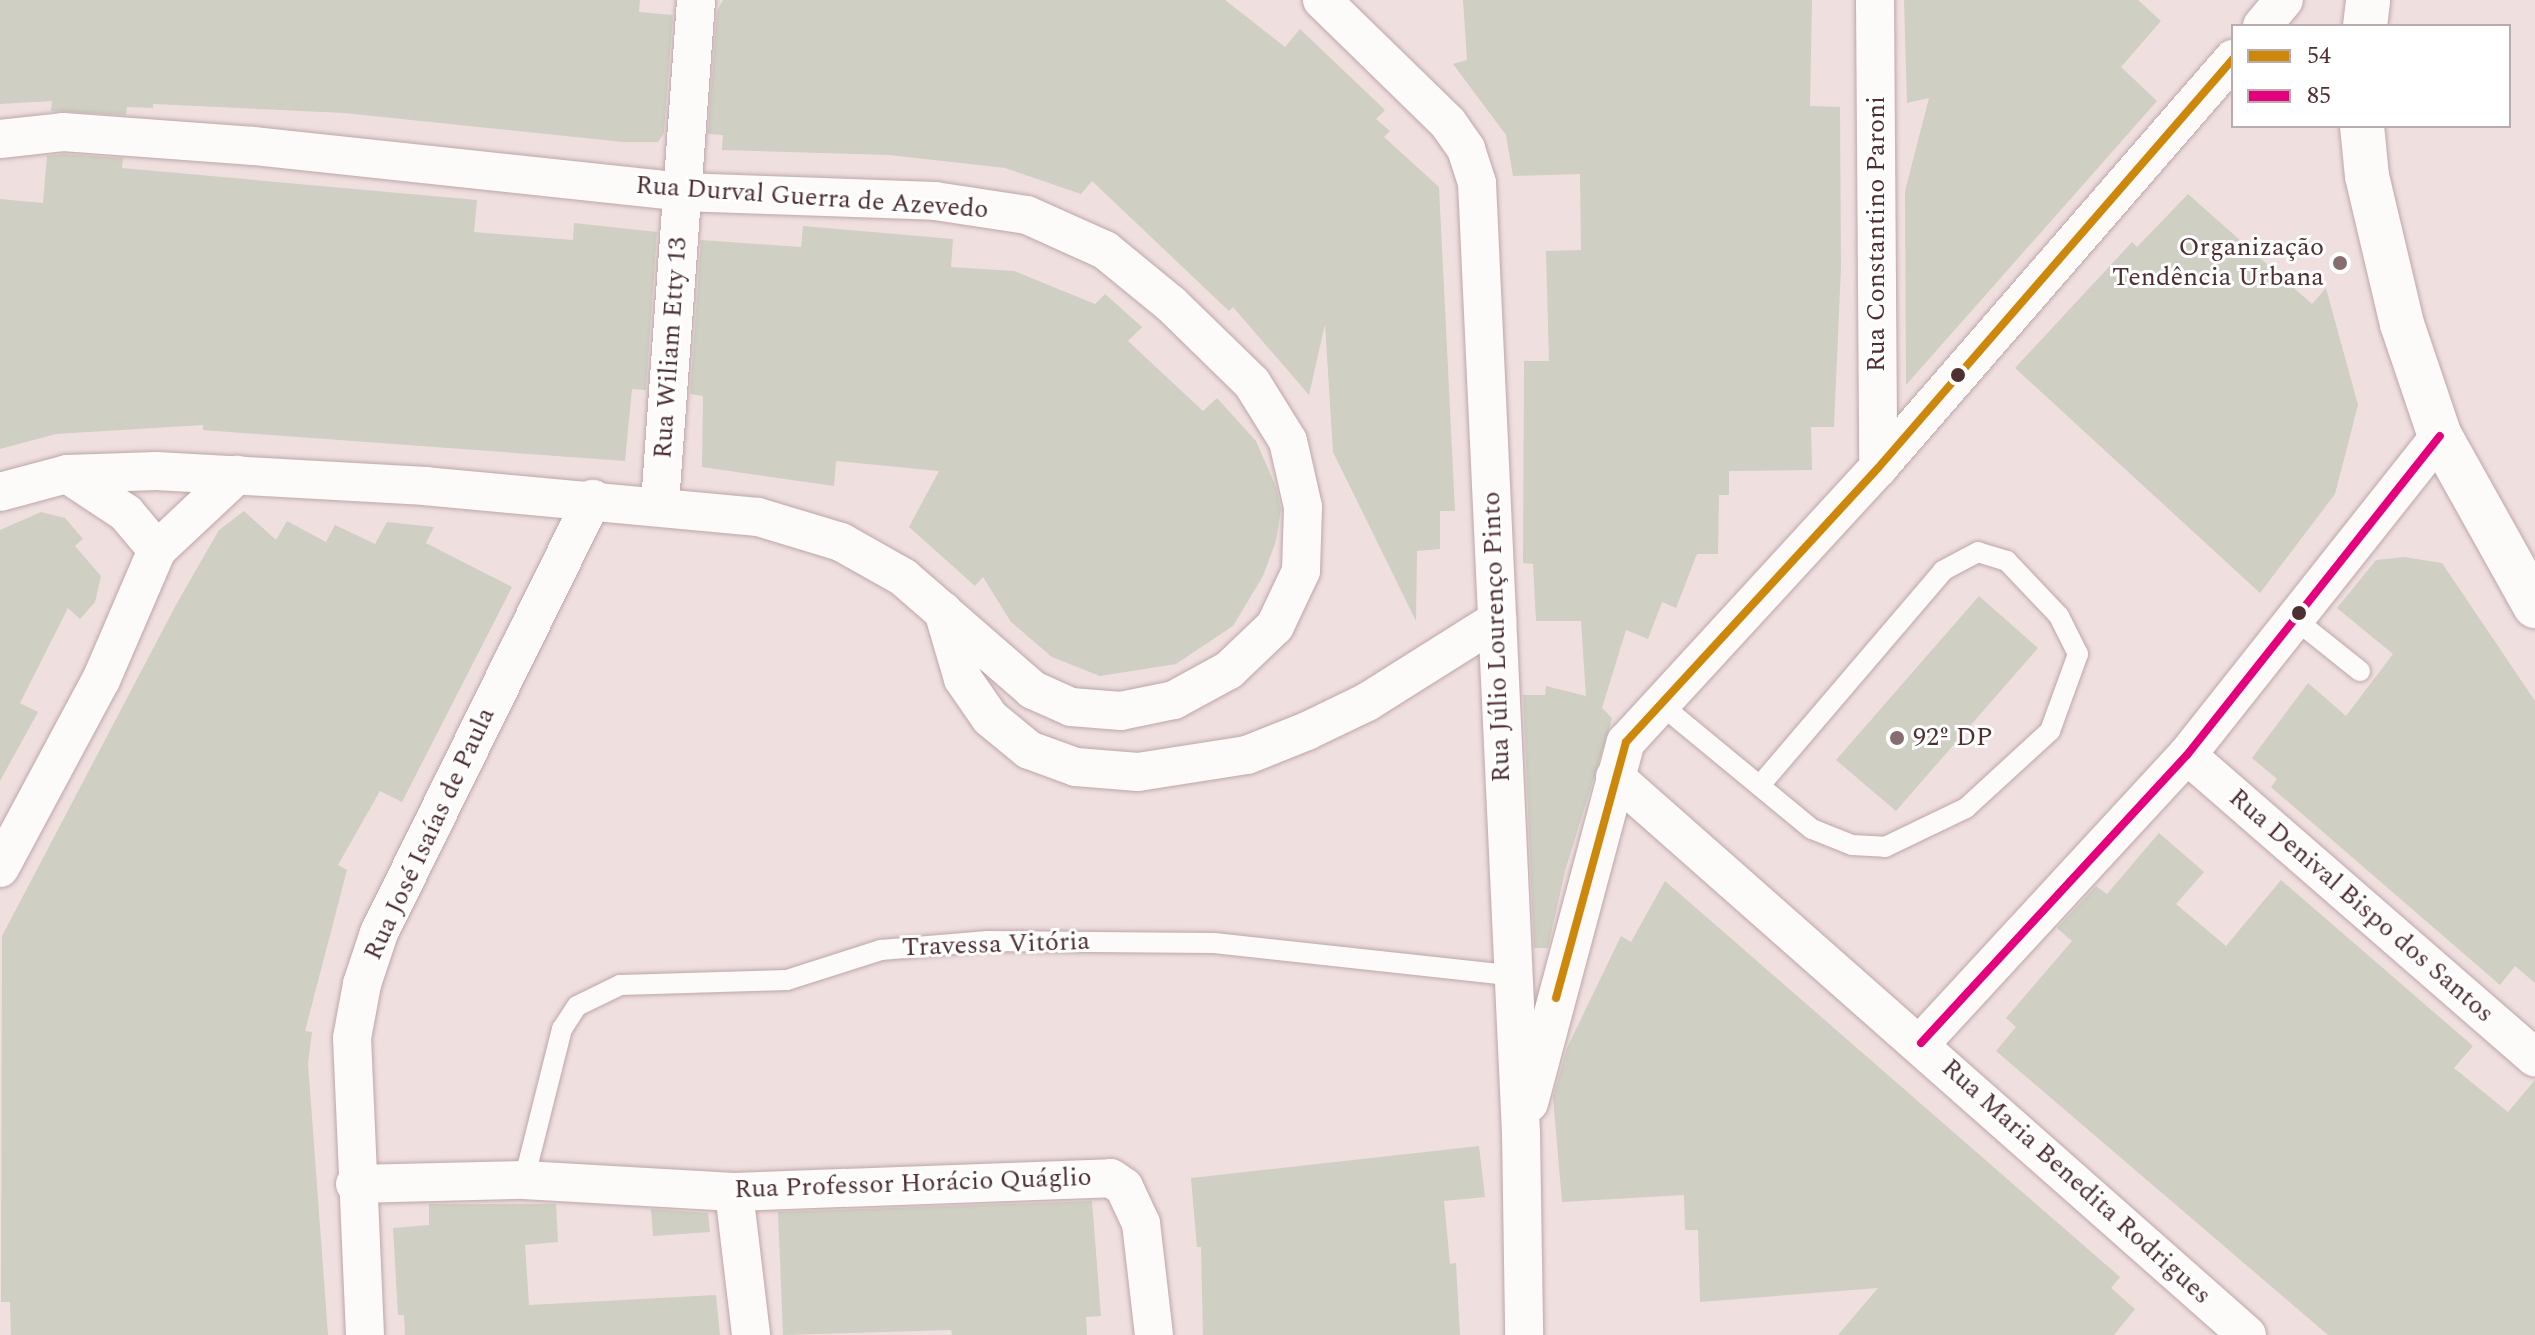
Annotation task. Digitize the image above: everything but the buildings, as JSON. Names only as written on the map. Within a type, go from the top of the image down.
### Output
[{"type":"main road","points":[[2365,24],[2368,0]]},
{"type":"main road","points":[[2362,128],[2367,176],[2402,324],[2440,436],[2535,606]]},
{"type":"street","name":"Rua Wiliam Etty 13","points":[[660,504],[696,0]]},
{"type":"street","name":"Rua Júlio Lourenço Pinto","points":[[1322,0],[1448,123],[1466,149],[1477,183],[1510,975],[1521,1133],[1524,1335]]},
{"type":"street","name":"Rua Constantino Paroni","points":[[1875,0],[1878,468]]},
{"type":"street","points":[[2264,24],[2284,0]]},
{"type":"street","points":[[1521,1133],[1626,742],[1878,468],[2231,61]]},
{"type":"street","name":"Rua Durval Guerra de Azevedo","points":[[0,139],[63,132],[253,146],[681,192],[935,201],[1027,215],[1105,250],[1171,304],[1252,383],[1288,441],[1303,507],[1301,571],[1275,626],[1229,670],[1174,700],[1121,711],[1071,707],[1033,690],[903,577],[841,542],[758,517],[660,504],[237,475],[67,474],[0,492]]},
{"type":"street","points":[[1921,1043],[2187,755],[2440,436]]},
{"type":"street","points":[[67,474],[126,513],[157,550]]},
{"type":"street","points":[[0,868],[101,680],[157,550],[237,475]]},
{"type":"street","name":"Rua José Isaías de Paula","points":[[365,1335],[355,1184],[352,1038],[379,933],[593,499]]},
{"type":"street","points":[[943,611],[963,679],[990,718],[1029,750],[1076,767],[1138,772],[1247,755],[1307,731],[1367,702],[1497,620]]},
{"type":"street","name":"Rua Denival Bispo dos Santos","points":[[2187,755],[2535,1057]]},
{"type":"street","name":"Rua Maria Benedita Rodrigues","points":[[1615,777],[1921,1043],[2223,1328]]},
{"type":"street","name":"Rua Professor Horácio Quáglio","points":[[355,1184],[524,1180],[734,1192],[1111,1178],[1124,1187],[1141,1223],[1154,1335]]},
{"type":"street","points":[[734,1192],[751,1335]]},
{"type":"lane","points":[[1659,703],[1812,829],[1852,845],[1885,847],[1923,832],[1966,808],[2050,731],[2078,654],[2059,616],[2007,561],[1978,552],[1943,571],[1760,785]]},
{"type":"lane","points":[[2296,620],[2360,671]]},
{"type":"lane","name":"Travessa Vitória","points":[[524,1180],[562,1029],[577,1006],[620,985],[787,980],[881,950],[988,941],[1214,943],[1510,975]]},
{"type":"transit line","name":"54","points":[[1556,998],[1626,742],[1878,468],[2231,61]]},
{"type":"transit line","name":"85","points":[[1921,1043],[2187,755],[2440,436]]},
{"type":"place","name":"Organização Tendência Urbana","points":[[2340,263]]},
{"type":"place","name":"92º DP","points":[[1897,738]]}]
